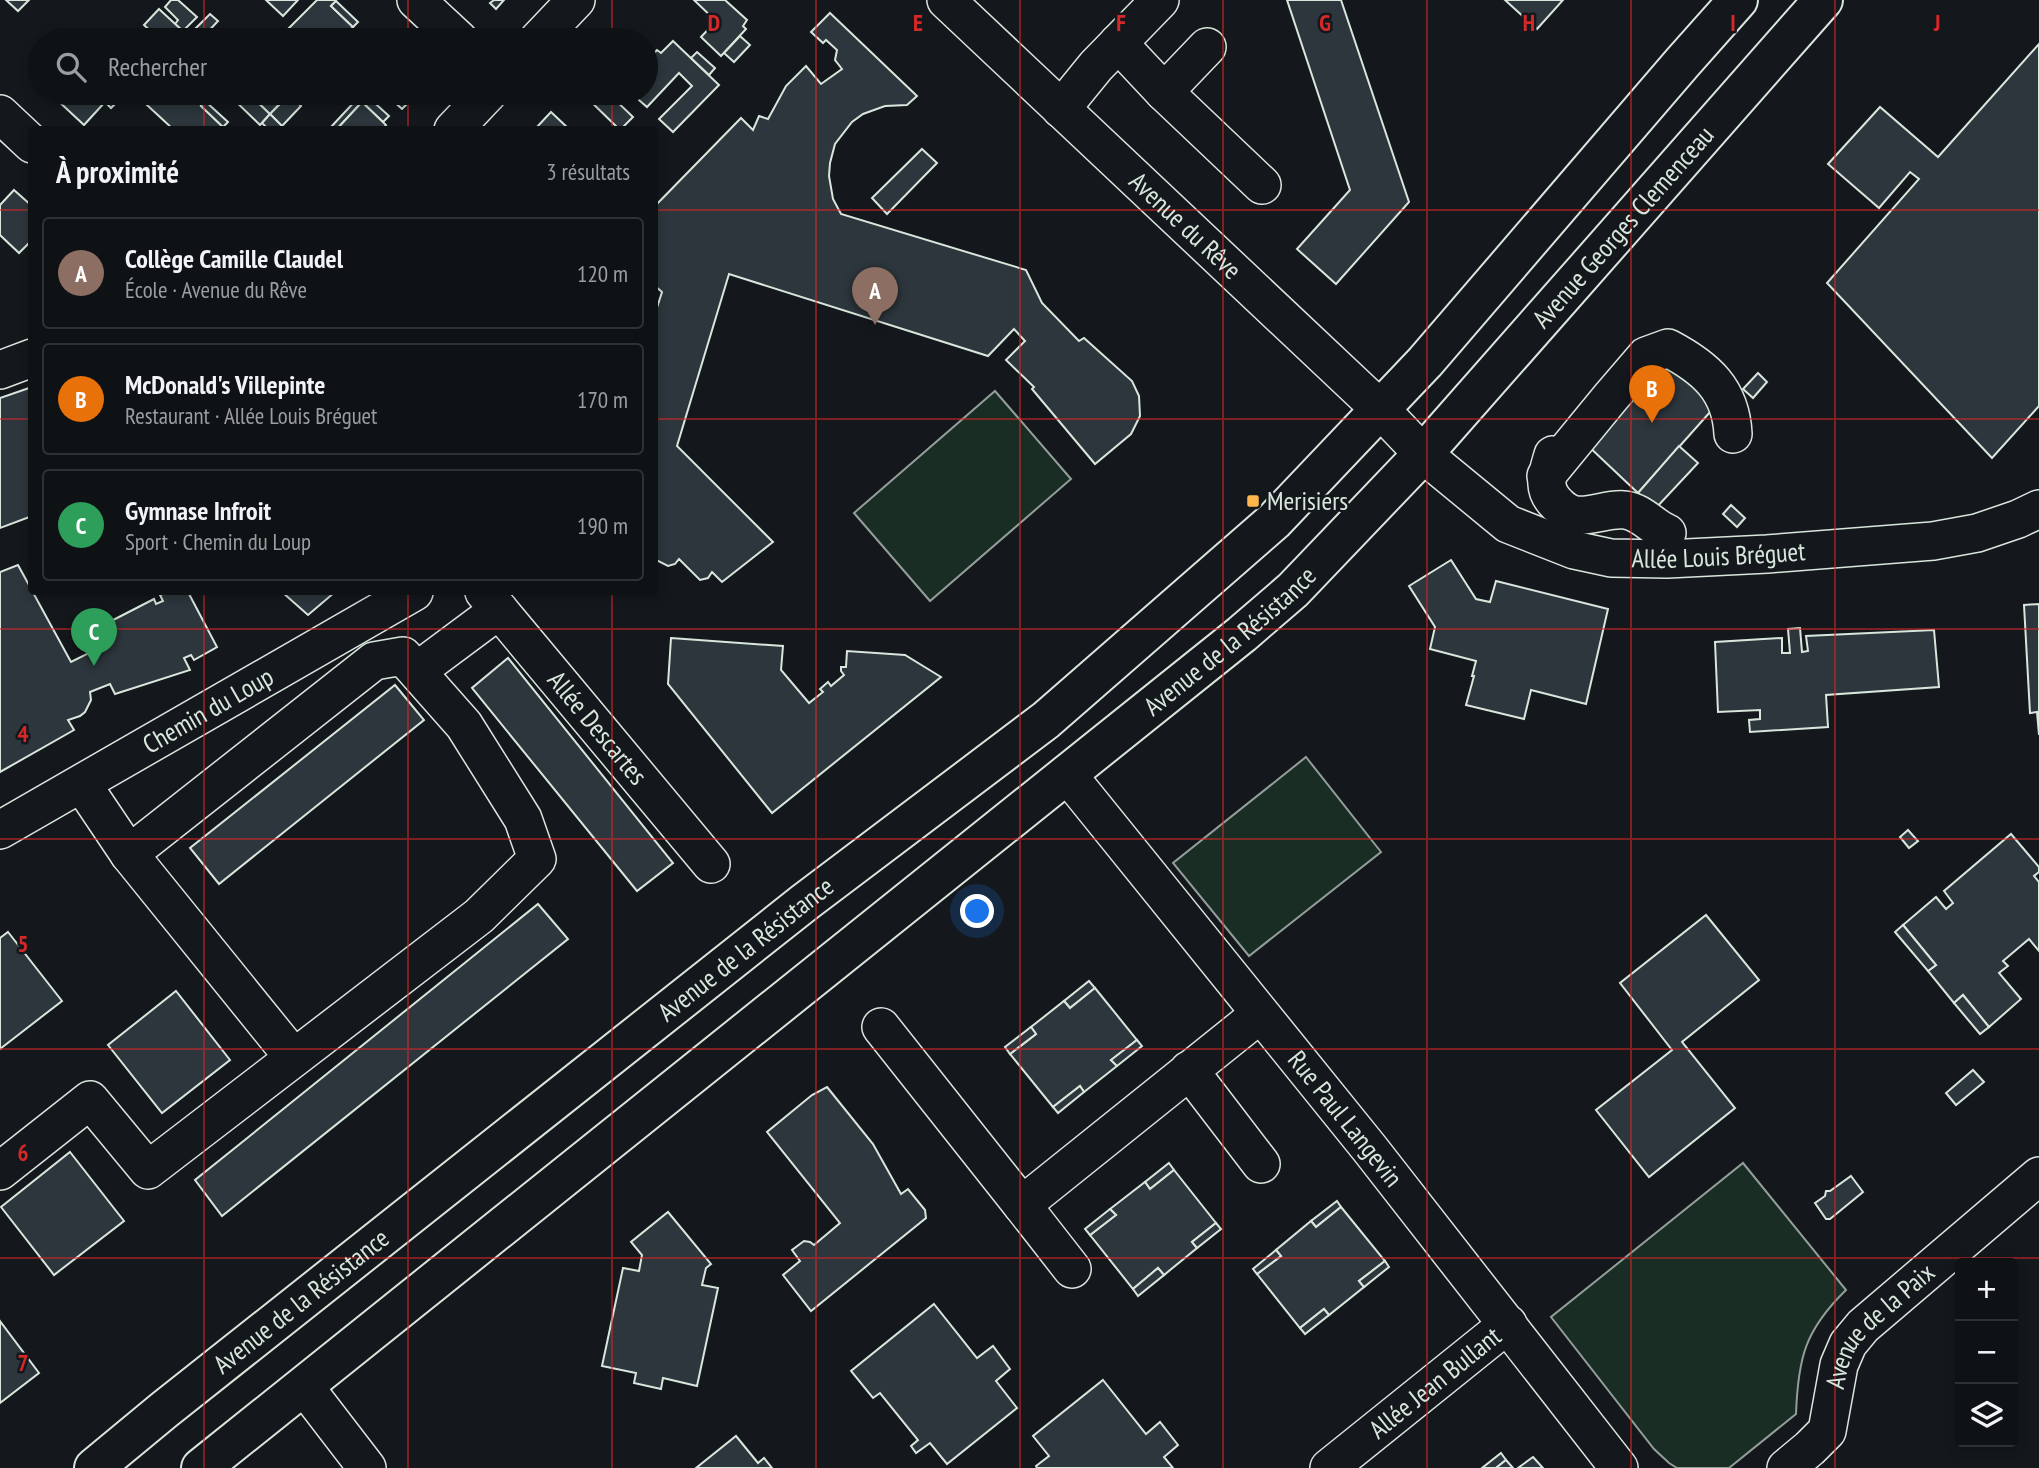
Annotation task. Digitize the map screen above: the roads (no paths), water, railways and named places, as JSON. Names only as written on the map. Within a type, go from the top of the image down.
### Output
[{"type":"main road","points":[[1380,410],[1425,362],[1738,0]]},
{"type":"main road","name":"Avenue Georges Clemenceau","points":[[1423,454],[1823,0]]},
{"type":"main road","name":"Avenue de la Résistance","points":[[94,1468],[784,919],[1046,720],[1274,521],[1380,410]]},
{"type":"main road","name":"Avenue de la Résistance","points":[[201,1468],[1242,634],[1293,590],[1423,454]]},
{"type":"street","points":[[416,0],[446,28]]},
{"type":"street","points":[[549,28],[576,0]]},
{"type":"street","name":"Avenue du Rêve","points":[[946,0],[1380,410],[1423,454]]},
{"type":"street","points":[[1061,109],[1096,66],[1160,0]]},
{"type":"street","points":[[1118,43],[1164,92],[1262,184]]},
{"type":"street","points":[[1164,92],[1207,47]]},
{"type":"street","points":[[457,126],[477,105]]},
{"type":"street","points":[[0,114],[28,140]]},
{"type":"street","points":[[1670,532],[1659,529],[1637,513],[1623,510],[1576,515],[1563,510],[1549,496],[1550,465],[1646,356],[1668,348],[1690,359],[1723,392],[1732,415],[1733,435]]},
{"type":"street","points":[[0,370],[28,360]]},
{"type":"street","name":"Allée Louis Bréguet","points":[[1423,454],[1508,524],[1574,550],[1611,558],[1670,532],[1767,554],[1933,541],[1977,533],[2039,509]]},
{"type":"street","name":"Chemin du Loup","points":[[0,830],[409,595]]},
{"type":"street","points":[[417,671],[491,601]]},
{"type":"street","name":"Allée Descartes","points":[[491,601],[711,864]]},
{"type":"street","points":[[0,1171],[90,1101],[148,1170],[479,916],[537,859],[523,819],[464,725],[403,656],[374,661],[129,855]]},
{"type":"street","name":"Rue Paul Langevin","points":[[1067,774],[1508,1324],[1619,1468]]},
{"type":"street","points":[[82,784],[129,855],[294,1058]]},
{"type":"street","points":[[1022,1205],[1260,1014]]},
{"type":"street","points":[[881,1027],[1072,1269]]},
{"type":"street","points":[[1189,1070],[1261,1164]]},
{"type":"street","name":"Avenue de la Paix","points":[[1786,1468],[1826,1431],[1839,1365],[1848,1344],[1863,1326],[2039,1175]]},
{"type":"street","name":"Allée Jean Bullant","points":[[1329,1468],[1508,1324]]},
{"type":"street","points":[[303,1386],[367,1468]]},
{"type":"place","name":"Collège Camille Claudel","points":[[875,325]]},
{"type":"place","name":"McDonald's Villepinte","points":[[1652,423]]},
{"type":"place","name":"Merisiers","points":[[1253,501]]},
{"type":"place","name":"Gymnase Infroit","points":[[94,666]]}]
